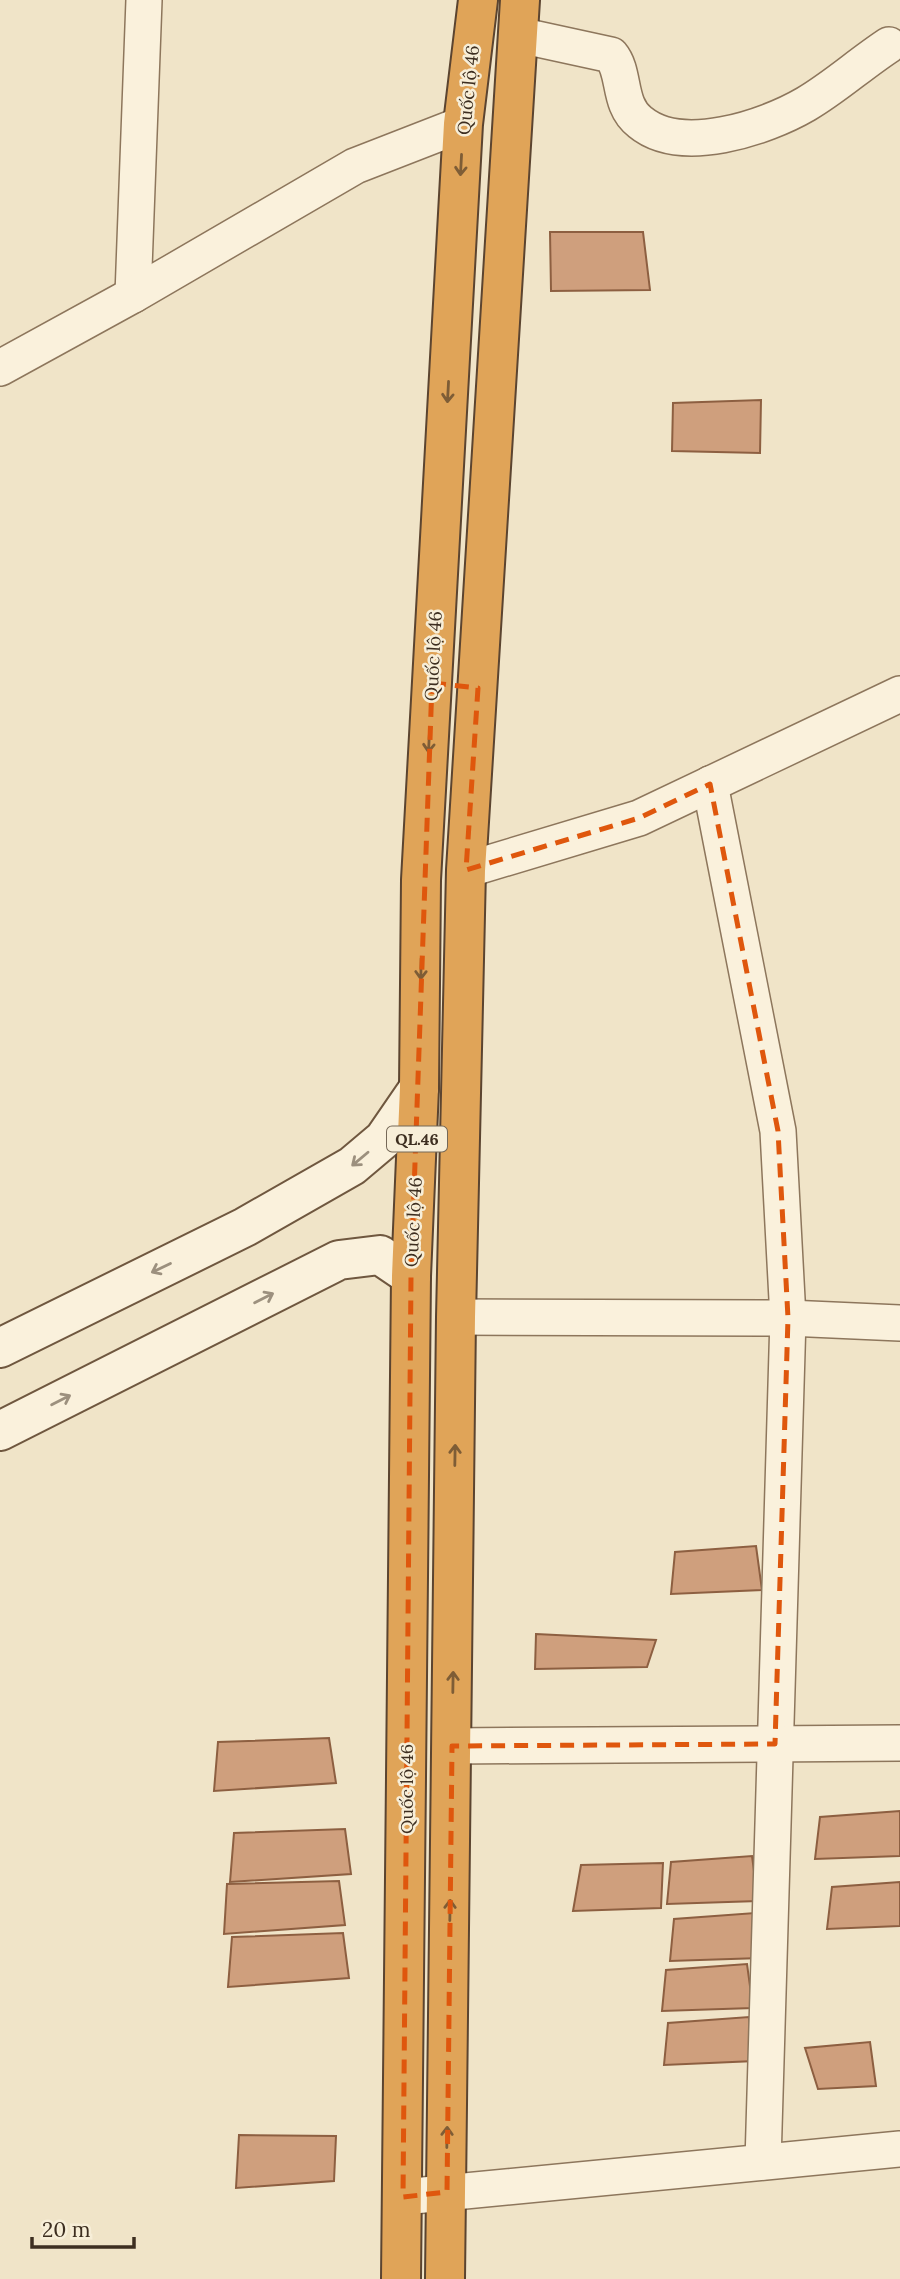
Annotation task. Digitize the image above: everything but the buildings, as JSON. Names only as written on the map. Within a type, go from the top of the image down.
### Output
[{"type":"highway","name":"Quốc lộ 46","points":[[401,2279],[411,1276],[419,1088],[421,880],[463,124],[478,0]]},
{"type":"highway","name":"QL.46","points":[[445,2279],[456,1317],[466,870],[520,18]]},
{"type":"highway","points":[[432,682],[478,688]]},
{"type":"street","points":[[133,295],[144,0]]},
{"type":"street","points":[[520,18],[611,55],[618,64],[621,91],[640,122],[679,138],[710,138],[774,119],[805,105],[889,45]]},
{"type":"street","points":[[0,368],[133,295],[355,166],[463,124]]},
{"type":"street","points":[[466,870],[639,818],[900,694]]},
{"type":"street","points":[[710,784],[778,1131],[788,1318],[762,2162]]},
{"type":"street","points":[[0,1348],[245,1227],[352,1166],[384,1139],[419,1088]]},
{"type":"street","points":[[0,1431],[339,1260],[380,1255],[411,1276]]},
{"type":"street","points":[[456,1317],[788,1318],[900,1323]]},
{"type":"street","points":[[452,1746],[900,1743]]},
{"type":"street","points":[[403,2197],[900,2149]]},
{"type":"highlighted area","points":[[432,683],[478,688],[466,870],[639,818],[710,784],[778,1131],[788,1318],[775,1744],[452,1746],[447,2192],[403,2197],[411,1276]]}]
